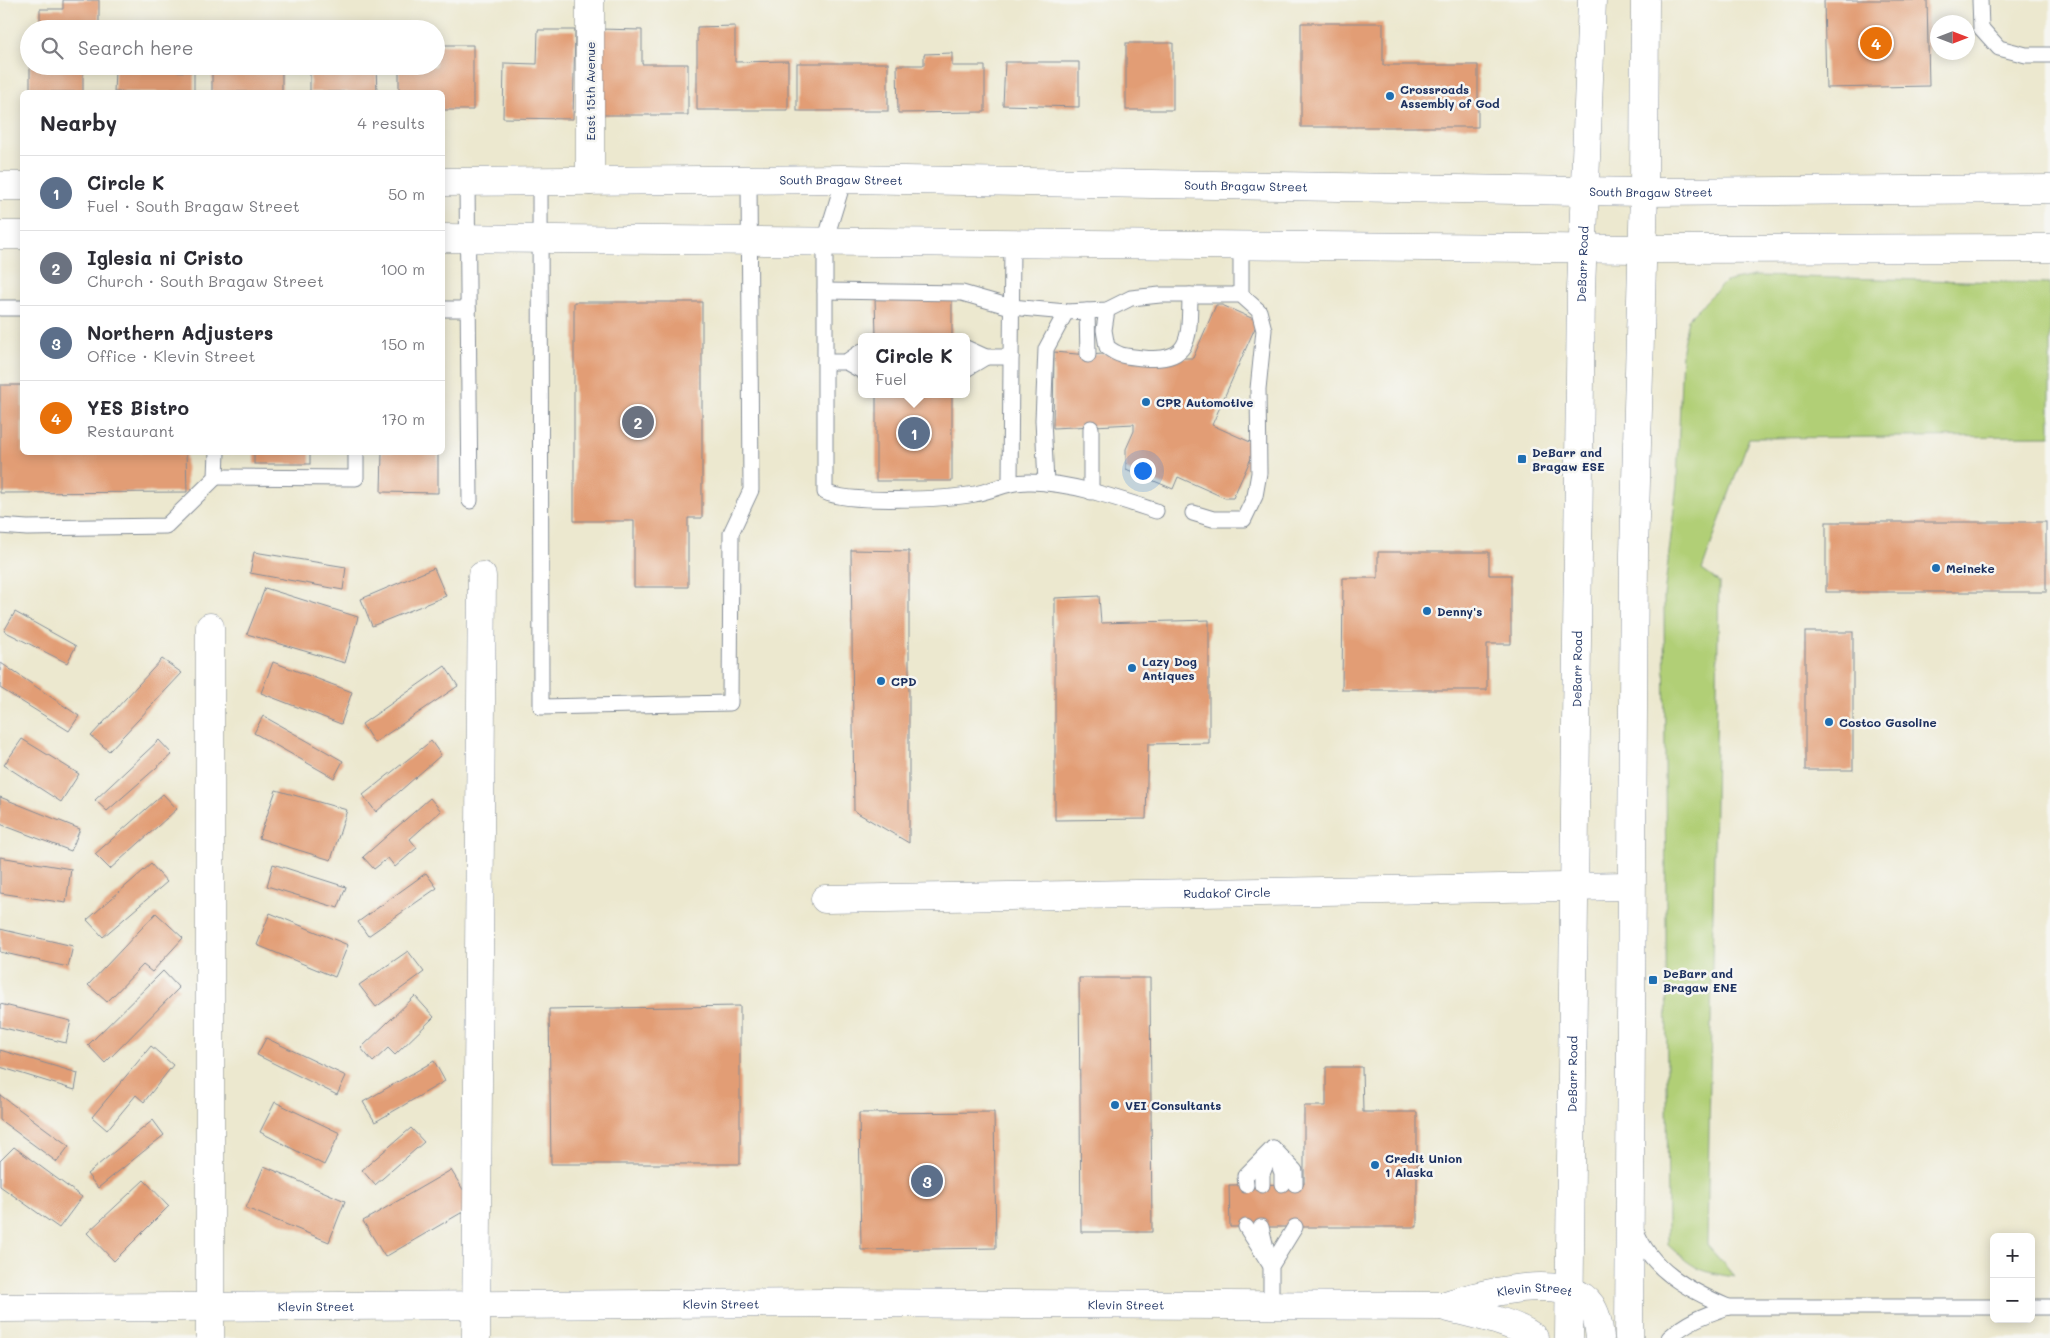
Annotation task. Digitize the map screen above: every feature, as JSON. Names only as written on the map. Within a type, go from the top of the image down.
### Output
[{"type":"main road","name":"East 15th Avenue","points":[[590,0],[590,181]]},
{"type":"main road","name":"DeBarr Road","points":[[1569,1338],[1582,248],[1592,0]]},
{"type":"main road","points":[[1629,1338],[1630,886],[1634,553],[1644,192],[1645,0]]},
{"type":"main road","name":"South Bragaw Street","points":[[455,182],[844,179],[1644,192],[2050,188]]},
{"type":"main road","points":[[0,186],[20,186]]},
{"type":"main road","points":[[0,235],[20,235]]},
{"type":"main road","points":[[455,238],[1642,249],[2050,248]]},
{"type":"main road","points":[[476,1338],[482,576]]},
{"type":"main road","points":[[210,627],[210,1338]]},
{"type":"main road","name":"Rudakof Circle","points":[[825,899],[1630,886]]},
{"type":"main road","name":"Klevin Street","points":[[1442,1306],[1491,1292],[1547,1287],[1569,1290],[1584,1298],[1594,1310],[1600,1338]]},
{"type":"main road","name":"Klevin Street","points":[[0,1308],[837,1303],[1442,1306],[1526,1331],[1534,1338]]},
{"type":"lane","points":[[1980,0],[1980,28],[1999,48],[2026,55],[2050,55]]},
{"type":"lane","points":[[844,179],[825,241],[824,492],[833,496],[858,498],[941,498],[976,494],[1010,483],[1030,482],[1090,492],[1156,511]]},
{"type":"lane","points":[[540,181],[541,707],[730,703],[731,533],[752,490],[749,180]]},
{"type":"lane","points":[[455,182],[455,238],[468,309],[470,501]]},
{"type":"lane","points":[[1010,483],[1012,243]]},
{"type":"lane","points":[[1240,245],[1241,295]]},
{"type":"lane","points":[[825,291],[962,293],[1011,307],[1066,312],[1107,310],[1131,298],[1241,295],[1259,311],[1264,330],[1258,388],[1259,473],[1255,496],[1244,519],[1213,519],[1193,512]]},
{"type":"lane","points":[[1107,310],[1104,330],[1107,346],[1119,356],[1169,358],[1180,351],[1188,340],[1190,295]]},
{"type":"lane","points":[[0,308],[20,308]]},
{"type":"lane","points":[[445,309],[468,309]]},
{"type":"lane","points":[[1087,311],[1088,355]]},
{"type":"lane","points":[[1046,484],[1043,420],[1046,349],[1066,312]]},
{"type":"lane","points":[[970,350],[986,357],[1011,357]]},
{"type":"lane","points":[[846,362],[858,354]]},
{"type":"lane","points":[[970,367],[986,357]]},
{"type":"lane","points":[[825,362],[846,362],[858,369]]},
{"type":"lane","points":[[1090,492],[1091,428]]},
{"type":"lane","points":[[216,455],[216,477]]},
{"type":"lane","points":[[0,526],[26,528],[166,526],[216,477],[356,478],[356,455]]},
{"type":"lane","points":[[1273,1148],[1288,1184]]},
{"type":"lane","points":[[1246,1185],[1245,1176],[1273,1148]]},
{"type":"lane","points":[[1262,1185],[1262,1174],[1273,1148]]},
{"type":"lane","points":[[1629,1213],[1640,1242],[1651,1258],[1665,1272],[1697,1294],[1728,1307]]},
{"type":"lane","points":[[1253,1227],[1271,1266]]},
{"type":"lane","points":[[1271,1306],[1271,1266],[1288,1227]]},
{"type":"lane","points":[[1669,1338],[1682,1326],[1696,1318],[1728,1307],[1990,1307]]},
{"type":"lane","points":[[2035,1307],[2050,1307]]},
{"type":"green space","points":[[1754,276],[2050,283],[2050,436],[1749,438],[1702,570],[1719,582],[1707,1245],[1735,1277],[1698,1268],[1668,1245],[1664,596],[1677,483],[1682,349],[1688,319],[1725,282]]},
{"type":"building","points":[[63,0],[99,0],[99,20],[40,20],[40,9],[63,9]]},
{"type":"building","points":[[1824,0],[1927,0],[1929,86],[1826,88]]},
{"type":"building","name":"Crossroads Assembly of God","points":[[1301,23],[1383,23],[1383,65],[1478,65],[1478,127],[1301,127]]},
{"type":"building","points":[[735,26],[735,62],[788,61],[788,110],[697,110],[697,27]]},
{"type":"building","points":[[598,29],[642,30],[642,64],[688,64],[688,115],[598,115]]},
{"type":"building","points":[[538,30],[575,30],[573,119],[503,118],[504,63],[537,64]]},
{"type":"building","points":[[1126,43],[1173,43],[1173,110],[1126,110]]},
{"type":"building","points":[[445,45],[473,45],[473,110],[445,110],[445,90],[399,90],[399,75],[445,75]]},
{"type":"building","points":[[952,53],[952,66],[985,66],[985,112],[898,113],[897,65],[924,65],[924,54]]},
{"type":"building","points":[[1005,62],[1079,62],[1079,107],[1003,105]]},
{"type":"building","points":[[797,63],[888,63],[888,111],[797,111]]},
{"type":"building","points":[[30,75],[83,75],[83,90],[30,90]]},
{"type":"building","points":[[115,75],[194,75],[194,90],[114,90]]},
{"type":"building","points":[[212,75],[282,75],[282,90],[212,90]]},
{"type":"building","points":[[310,75],[376,75],[377,90],[310,90]]},
{"type":"building","points":[[875,297],[952,298],[952,333],[876,333]]},
{"type":"building","points":[[574,302],[702,302],[702,518],[688,518],[688,587],[634,587],[634,521],[574,521]]},
{"type":"building","points":[[1216,305],[1222,305],[1258,321],[1212,425],[1257,445],[1233,498],[1225,498],[1178,477],[1173,489],[1126,469],[1126,449],[1134,431],[1134,424],[1053,428],[1054,352],[1088,355],[1133,352],[1147,358],[1193,358]]},
{"type":"building","points":[[0,385],[20,385],[20,455],[186,455],[187,492],[0,493]]},
{"type":"building","points":[[876,398],[952,398],[952,481],[876,481]]},
{"type":"building","points":[[254,455],[310,455],[310,464],[254,464]]},
{"type":"building","points":[[382,455],[438,455],[438,493],[381,492]]},
{"type":"building","name":"Meineke","points":[[1826,522],[2046,522],[2046,592],[1826,592]]},
{"type":"building","name":"CPD","points":[[851,550],[909,551],[909,843],[854,811]]},
{"type":"building","points":[[254,552],[346,567],[343,590],[250,573]]},
{"type":"building","name":"Denny's","points":[[1378,552],[1489,552],[1489,575],[1511,575],[1511,644],[1487,644],[1487,690],[1342,690],[1343,578],[1378,578]]},
{"type":"building","points":[[434,568],[446,596],[372,626],[361,599]]},
{"type":"building","points":[[265,588],[358,617],[345,663],[247,634]]},
{"type":"building","name":"Lazy Dog Antiques","points":[[1099,596],[1101,623],[1209,620],[1209,743],[1148,744],[1146,819],[1055,820],[1055,598]]},
{"type":"building","points":[[15,612],[76,646],[67,663],[4,631]]},
{"type":"building","name":"Costco Gasoline","points":[[1805,632],[1853,632],[1853,770],[1805,770]]},
{"type":"building","points":[[162,659],[182,673],[109,751],[91,736]]},
{"type":"building","points":[[273,662],[352,692],[341,724],[261,693]]},
{"type":"building","points":[[1,663],[79,716],[69,731],[0,688]]},
{"type":"building","points":[[445,666],[458,686],[374,743],[362,724]]},
{"type":"building","points":[[263,716],[343,761],[334,778],[254,733]]},
{"type":"building","points":[[22,739],[79,774],[61,802],[4,765]]},
{"type":"building","points":[[159,740],[172,754],[107,811],[95,800]]},
{"type":"building","points":[[431,741],[441,755],[376,812],[363,795]]},
{"type":"building","points":[[276,790],[347,810],[331,860],[259,838]]},
{"type":"building","points":[[163,794],[177,809],[110,869],[95,854]]},
{"type":"building","points":[[0,797],[80,829],[71,851],[0,824]]},
{"type":"building","points":[[430,798],[441,811],[410,839],[417,848],[395,867],[388,858],[374,869],[363,857]]},
{"type":"building","points":[[0,857],[71,869],[66,903],[0,893]]},
{"type":"building","points":[[151,864],[167,882],[103,937],[87,920]]},
{"type":"building","points":[[273,864],[346,887],[338,908],[267,886]]},
{"type":"building","points":[[426,873],[437,888],[368,936],[358,922]]},
{"type":"building","points":[[156,913],[183,938],[152,972],[143,965],[107,1002],[88,985]]},
{"type":"building","points":[[270,913],[348,945],[335,977],[257,945]]},
{"type":"building","points":[[0,929],[73,946],[68,967],[0,952]]},
{"type":"building","points":[[408,951],[424,972],[376,1007],[359,985]]},
{"type":"building","points":[[163,971],[179,988],[105,1063],[88,1045]]},
{"type":"building","name":"VEI Consultants","points":[[1079,978],[1150,978],[1152,1232],[1081,1232]]},
{"type":"building","points":[[415,996],[434,1017],[395,1055],[388,1048],[373,1062],[361,1048]]},
{"type":"building","points":[[0,1004],[71,1021],[66,1043],[0,1027]]},
{"type":"building","points":[[740,1006],[740,1164],[551,1164],[549,1009]]},
{"type":"building","points":[[266,1038],[346,1076],[337,1095],[257,1055]]},
{"type":"building","points":[[151,1046],[173,1065],[144,1102],[136,1095],[107,1130],[92,1117]]},
{"type":"building","points":[[0,1050],[78,1073],[75,1090],[0,1067]]},
{"type":"building","points":[[434,1061],[445,1081],[375,1122],[363,1102]]},
{"type":"building","points":[[1326,1067],[1362,1067],[1363,1112],[1417,1112],[1417,1227],[1230,1227],[1229,1185],[1304,1184],[1304,1106],[1326,1106]]},
{"type":"building","points":[[0,1095],[69,1146],[57,1162],[0,1120]]},
{"type":"building","points":[[275,1102],[340,1133],[324,1165],[260,1132]]},
{"type":"building","points":[[994,1112],[996,1248],[861,1250],[859,1113]]},
{"type":"building","points":[[153,1120],[164,1135],[98,1188],[87,1174]]},
{"type":"building","points":[[411,1128],[424,1142],[375,1185],[362,1170]]},
{"type":"building","points":[[14,1147],[82,1197],[59,1228],[0,1186],[0,1161]]},
{"type":"building","points":[[264,1166],[345,1201],[329,1242],[246,1208]]},
{"type":"building","points":[[451,1170],[473,1206],[385,1257],[363,1221]]},
{"type":"building","points":[[144,1180],[169,1206],[114,1261],[87,1233]]},
{"type":"place","name":"YES Bistro","points":[[1876,43]]},
{"type":"place","name":"Crossroads Assembly of God","points":[[1390,96]]},
{"type":"place","name":"CPR Automotive","points":[[1146,402]]},
{"type":"place","name":"Iglesia ni Cristo","points":[[638,422]]},
{"type":"place","name":"Circle K","points":[[914,433]]},
{"type":"place","name":"DeBarr and Bragaw ESE","points":[[1522,459]]},
{"type":"place","name":"Meineke","points":[[1936,568]]},
{"type":"place","name":"Denny's","points":[[1427,611]]},
{"type":"place","name":"Lazy Dog Antiques","points":[[1132,668]]},
{"type":"place","name":"CPD","points":[[881,681]]},
{"type":"place","name":"Costco Gasoline","points":[[1829,722]]},
{"type":"place","name":"DeBarr and Bragaw ENE","points":[[1653,980]]},
{"type":"place","name":"VEI Consultants","points":[[1115,1105]]},
{"type":"place","name":"Credit Union 1 Alaska","points":[[1375,1165]]},
{"type":"place","name":"Northern Adjusters","points":[[927,1181]]}]
